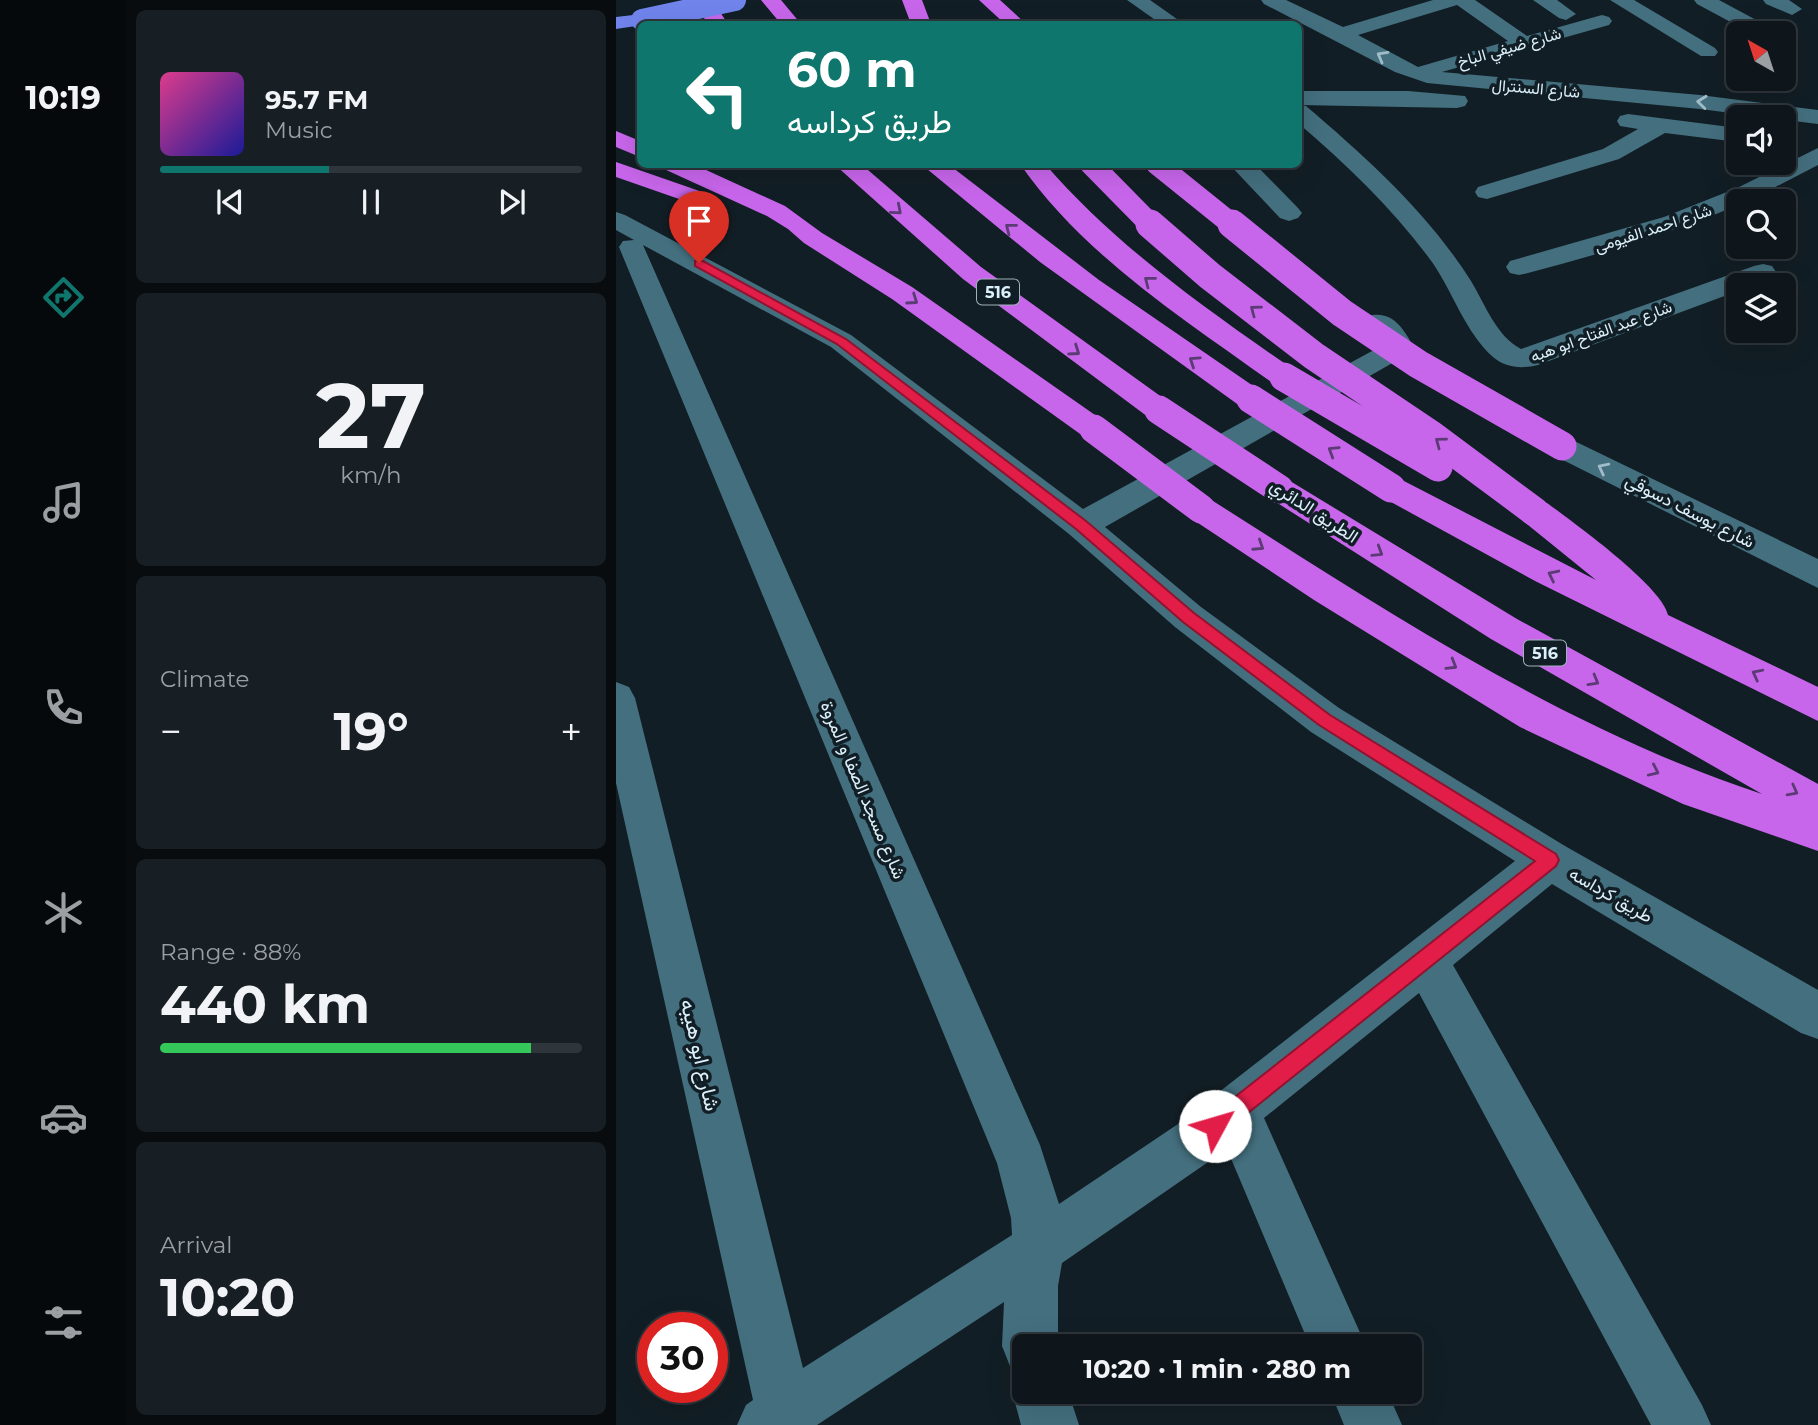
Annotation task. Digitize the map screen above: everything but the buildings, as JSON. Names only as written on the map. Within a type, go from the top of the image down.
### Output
[{"type":"highway","points":[[702,0],[715,21]]},
{"type":"highway","points":[[912,0],[920,21]]},
{"type":"highway","points":[[980,0],[986,21]]},
{"type":"highway","points":[[989,0],[1013,21]]},
{"type":"highway","points":[[616,138],[637,148]]},
{"type":"highway","points":[[682,168],[776,211],[813,238],[902,293],[1094,429],[1201,509],[1326,590],[1534,715],[1697,791],[1818,832]]},
{"type":"highway","name":"الطريق الدائري","points":[[851,168],[972,273],[1158,410],[1279,489],[1515,635],[1818,804]]},
{"type":"highway","points":[[938,168],[1007,226],[1115,307],[1251,400],[1391,488],[1518,557],[1818,705]]},
{"type":"highway","points":[[1035,168],[1083,223],[1122,260],[1284,377],[1443,469],[1535,512]]},
{"type":"highway","points":[[1095,168],[1134,211],[1210,276],[1314,356],[1430,434],[1581,545],[1625,583],[1664,627]]},
{"type":"highway","points":[[1162,168],[1342,313],[1418,364],[1562,446]]},
{"type":"highway","points":[[616,169],[813,238]]},
{"type":"main road","points":[[616,23],[735,0]]},
{"type":"street","points":[[1000,0],[1021,21]]},
{"type":"street","points":[[1137,0],[1169,21]]},
{"type":"street","name":"شارع السنترال","points":[[1271,0],[1341,34],[1421,83],[1478,104]]},
{"type":"street","points":[[1542,0],[1566,14]]},
{"type":"street","points":[[1620,0],[1708,52]]},
{"type":"street","points":[[1704,0],[1744,21]]},
{"type":"street","points":[[1773,0],[1792,9]]},
{"type":"street","points":[[1341,34],[1449,1],[1523,42]]},
{"type":"street","points":[[1672,31],[1731,14]]},
{"type":"street","name":"شارع ضيفي الباخ","points":[[1421,83],[1523,42],[1602,21]]},
{"type":"street","name":"شارع السنترال","points":[[1302,98],[1421,83],[1726,107]]},
{"type":"street","points":[[1796,106],[1818,94]]},
{"type":"street","name":"شارع عبد الفتاح ابو هبه","points":[[1302,114],[1341,148],[1399,207],[1455,277],[1499,350],[1515,359],[1528,358],[1763,272]]},
{"type":"street","name":"شارع السنترال","points":[[1796,114],[1818,117]]},
{"type":"street","points":[[1609,119],[1726,133]]},
{"type":"street","points":[[1487,192],[1611,154],[1662,125]]},
{"type":"street","points":[[1796,143],[1818,146]]},
{"type":"street","name":"شارع احمد الفيومى","points":[[1519,267],[1616,243],[1701,214],[1773,182],[1818,155]]},
{"type":"street","points":[[1081,525],[1393,351],[1398,344],[1390,330],[1280,253],[1177,168]]},
{"type":"street","points":[[1245,168],[1289,213]]},
{"type":"street","name":"طريق كرداسه","points":[[629,240],[842,341],[1081,525],[1188,617],[1325,720],[1550,860],[1818,1016]]},
{"type":"street","name":"شارع مسجد الصفا و المروة","points":[[629,240],[1022,1163],[1037,1217],[1039,1248],[1031,1286],[1030,1334]]},
{"type":"street","name":"شارع يوسف دسوقي","points":[[1562,446],[1818,575]]},
{"type":"street","name":"شارع ابو هيبه","points":[[616,698],[780,1421]]},
{"type":"street","points":[[780,1421],[1196,1142],[1550,860]]},
{"type":"street","points":[[1425,959],[1682,1425]]},
{"type":"street","points":[[1235,1109],[1333,1334]]},
{"type":"street","points":[[1044,1404],[1050,1425]]},
{"type":"street","points":[[1364,1404],[1373,1425]]},
{"type":"route","points":[[699,263],[842,341],[1081,525],[1188,617],[1325,720],[1550,860],[1215,1126]]}]
